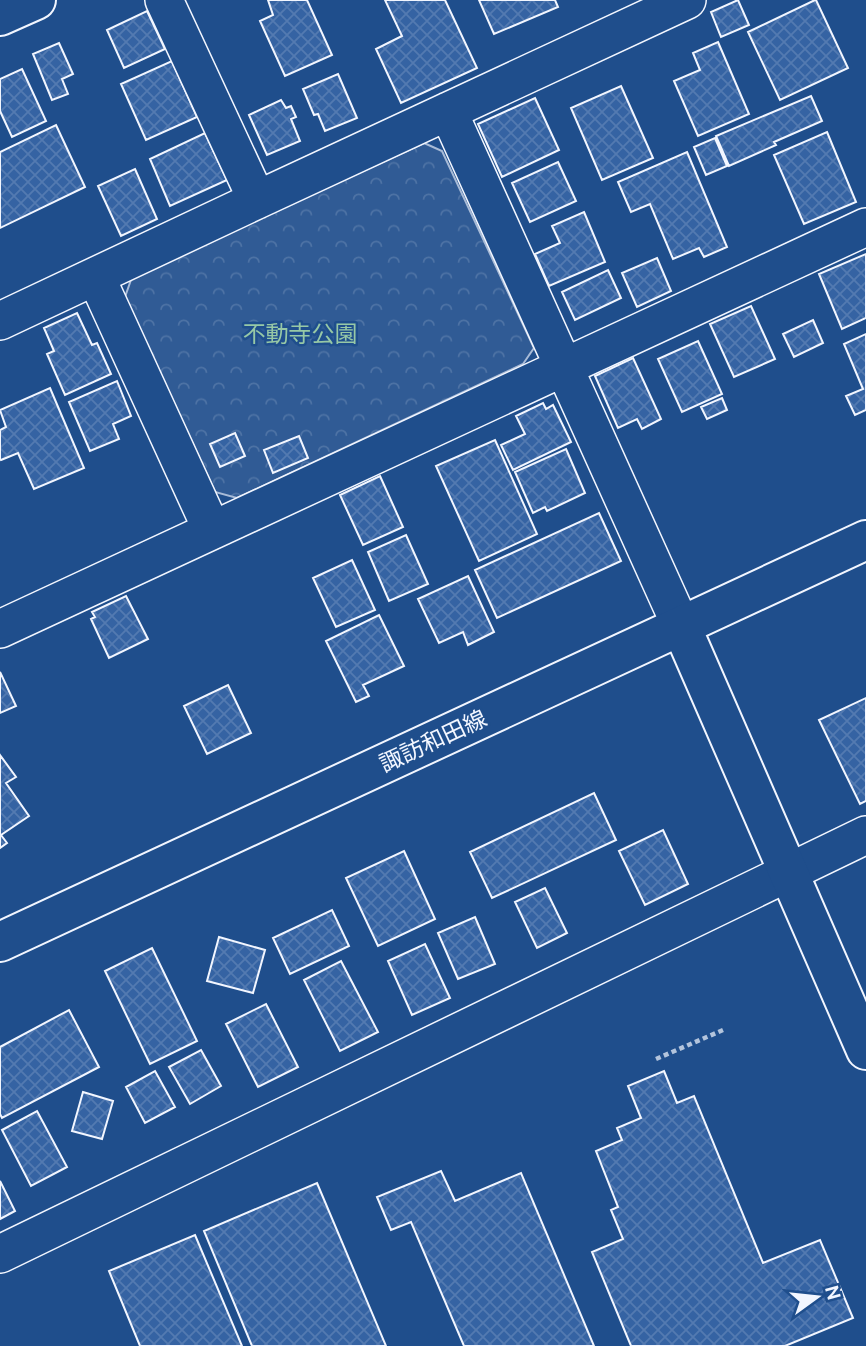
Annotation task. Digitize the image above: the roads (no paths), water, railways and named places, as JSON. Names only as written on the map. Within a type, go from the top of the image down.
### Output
[{"type":"street","points":[[0,16],[36,0]]},
{"type":"street","points":[[164,0],[257,200]]},
{"type":"street","points":[[0,321],[687,0]]},
{"type":"street","points":[[448,111],[863,1036]]},
{"type":"street","points":[[0,629],[866,227]]},
{"type":"street","points":[[96,277],[212,530]]},
{"type":"street","name":"諏訪和田線","points":[[0,942],[866,540]]},
{"type":"street","points":[[0,1254],[866,835]]},
{"type":"park label","name":"不動寺公園","points":[[300,334]]}]
